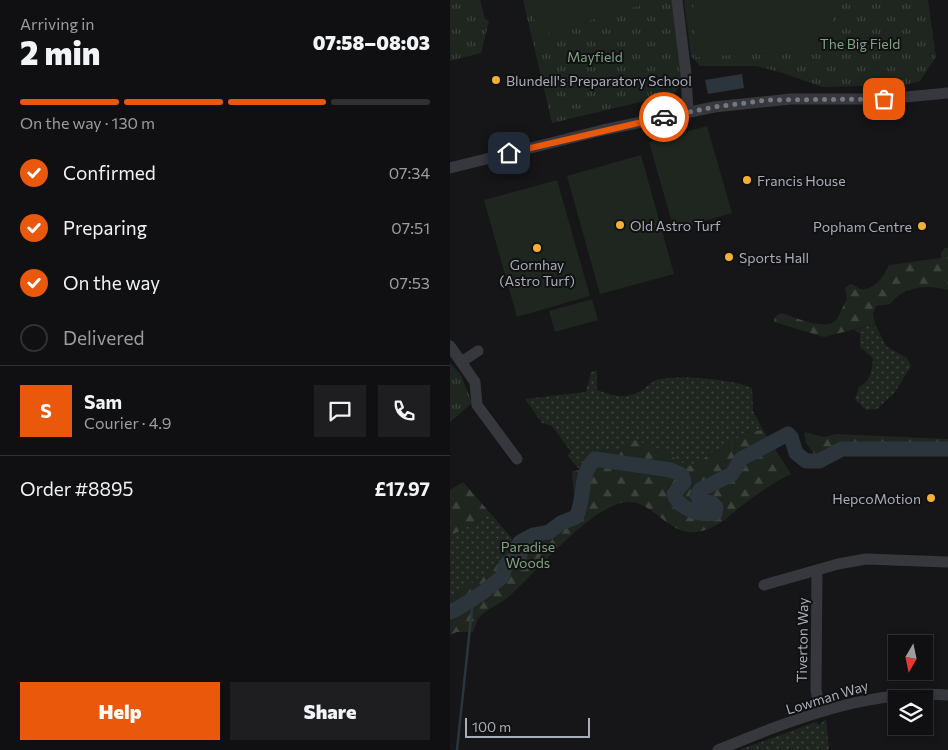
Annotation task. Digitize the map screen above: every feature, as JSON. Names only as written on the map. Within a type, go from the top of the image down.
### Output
[{"type":"street","points":[[677,0],[688,112]]},
{"type":"street","points":[[450,168],[688,112],[768,100],[884,99],[948,94]]},
{"type":"street","points":[[450,346],[475,382],[477,405],[517,459]]},
{"type":"street","points":[[461,362],[478,351]]},
{"type":"street","name":"Tiverton Way","points":[[764,585],[866,559],[948,562]]},
{"type":"street","name":"Tiverton Way","points":[[817,570],[816,690],[820,712]]},
{"type":"street","name":"Lowman Way","points":[[718,750],[820,712],[878,697],[948,694]]},
{"type":"green space","points":[[450,0],[480,0],[485,19],[489,21],[481,53],[450,61]]},
{"type":"green space","name":"Mayfield","points":[[523,0],[674,0],[682,63],[679,86],[674,94],[552,123]]},
{"type":"green space","points":[[528,0],[658,0],[539,36]]},
{"type":"green space","name":"The Big Field","points":[[684,0],[928,0],[936,57],[920,81],[906,85],[822,87],[783,73],[756,66],[700,66],[691,56]]},
{"type":"green space","points":[[693,0],[831,0],[834,49],[696,57]]},
{"type":"green space","points":[[707,126],[732,213],[674,230],[649,142]]},
{"type":"green space","name":"Old Astro Turf","points":[[641,155],[674,274],[600,294],[567,176]]},
{"type":"green space","name":"Gornhay (Astro Turf)","points":[[557,180],[590,296],[517,317],[484,200]]},
{"type":"green space","points":[[945,248],[948,248],[948,290],[924,287],[902,293],[890,304],[876,306],[873,314],[875,324],[824,337],[774,322],[775,317],[781,313],[817,324],[831,323],[836,320],[847,299],[845,288],[850,284],[861,289],[870,288],[882,278],[889,265],[941,258],[941,253]]},
{"type":"green space","points":[[592,299],[598,320],[555,332],[549,311]]},
{"type":"green space","points":[[875,324],[886,346],[907,358],[911,366],[895,392],[877,409],[866,410],[855,400],[859,387],[870,375],[873,358],[860,347],[860,334],[854,330]]},
{"type":"green space","points":[[450,363],[461,375],[472,403],[450,422]]},
{"type":"green space","points":[[597,370],[597,390],[621,396],[632,395],[656,380],[677,377],[732,382],[752,388],[753,411],[763,430],[744,433],[726,447],[714,451],[696,464],[688,466],[635,440],[622,450],[601,451],[580,470],[567,455],[571,452],[552,426],[542,423],[525,399],[586,392],[591,372]]},
{"type":"green space","points":[[763,430],[791,474],[765,489],[718,524],[702,531],[691,532],[671,525],[646,507],[637,503],[627,502],[612,506],[580,527],[507,598],[482,615],[477,621],[473,632],[457,632],[450,635],[450,599],[495,565],[515,542],[560,520],[575,509],[572,471],[580,470],[586,456],[601,451],[622,450],[635,440],[655,447],[688,466],[696,464],[714,451],[726,447],[744,433]]},
{"type":"green space","points":[[804,432],[824,437],[836,434],[948,439],[948,447],[849,446],[815,455],[806,443]]},
{"type":"green space","name":"Paradise Woods","points":[[463,482],[491,514],[450,536],[450,490]]},
{"type":"green space","points":[[491,514],[515,542],[495,565],[450,599],[450,536]]},
{"type":"green space","points":[[826,719],[829,750],[739,750],[816,722],[819,725]]},
{"type":"shaded area","points":[[742,74],[744,88],[708,94],[705,80]]},
{"type":"waterway","points":[[450,612],[482,593],[502,577],[506,564],[520,555],[520,542],[533,535],[549,532],[561,523],[576,517],[581,502],[586,472],[595,459],[671,470],[682,475],[684,482],[674,494],[680,504],[691,510],[709,514],[715,513],[716,507],[712,503],[699,499],[697,495],[700,490],[732,474],[741,459],[788,434],[791,437],[796,453],[806,461],[819,461],[842,449],[948,449]]},
{"type":"waterway","points":[[457,750],[473,599]]},
{"type":"way so far","points":[[664,117],[714,107],[791,98],[884,99]]},
{"type":"place","name":"Blundell's Preparatory School","points":[[496,80]]},
{"type":"place","name":"Francis House","points":[[747,180]]},
{"type":"place","name":"Old Astro Turf","points":[[620,225]]},
{"type":"place","name":"Popham Centre","points":[[922,226]]},
{"type":"place","name":"Gornhay (Astro Turf)","points":[[537,248]]},
{"type":"place","name":"Sports Hall","points":[[729,257]]},
{"type":"place","name":"HepcoMotion","points":[[931,498]]},
{"type":"route","points":[[509,153],[664,117]]}]
